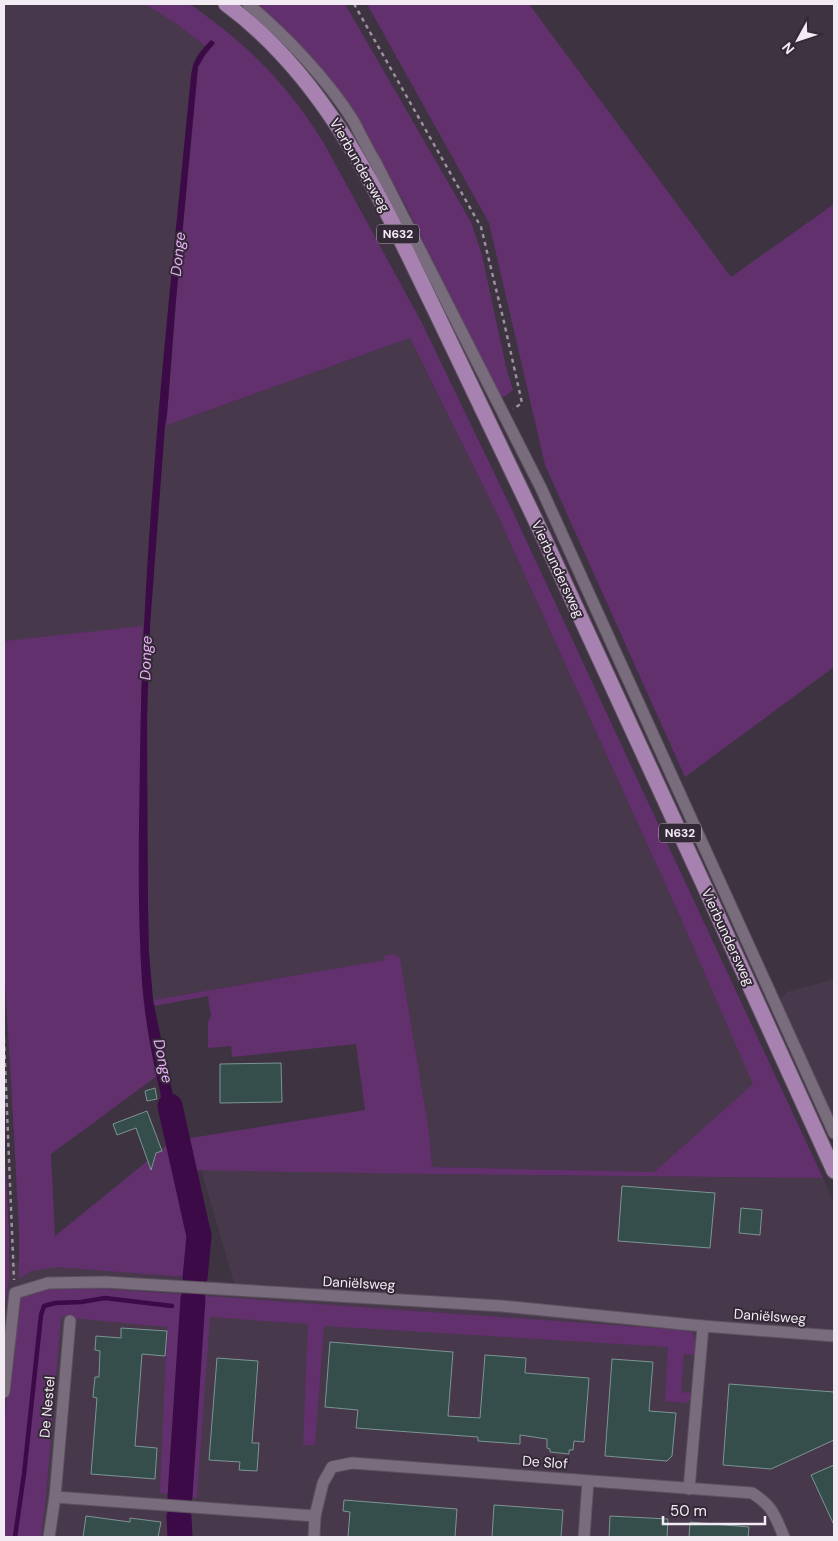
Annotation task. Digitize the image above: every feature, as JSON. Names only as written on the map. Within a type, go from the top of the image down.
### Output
[{"type":"main road","name":"Vierbundersweg","points":[[226,4],[272,45],[300,74],[342,132],[388,214],[524,495],[678,830],[791,1057],[834,1171]]},
{"type":"street","name":"Vierbundersweg","points":[[248,4],[269,22],[307,61],[353,121],[541,488],[693,823],[791,1057],[834,1134]]},
{"type":"street","points":[[489,421],[503,414]]},
{"type":"street","points":[[524,495],[541,488]]},
{"type":"street","points":[[600,660],[616,652]]},
{"type":"street","points":[[678,830],[693,823]]},
{"type":"street","name":"Daniëlsweg","points":[[15,1293],[48,1283],[105,1282],[502,1306],[703,1326],[834,1336]]},
{"type":"street","points":[[4,1392],[15,1293]]},
{"type":"street","name":"De Nestel","points":[[49,1537],[55,1496],[70,1321]]},
{"type":"street","points":[[689,1489],[703,1326]]},
{"type":"street","name":"De Slof","points":[[314,1537],[315,1516],[323,1483],[332,1467],[352,1463],[752,1493],[761,1498],[771,1508],[784,1537]]},
{"type":"street","points":[[584,1537],[588,1481]]},
{"type":"street","points":[[55,1496],[315,1516]]},
{"type":"path","points":[[354,4],[481,228],[522,404],[503,414]]},
{"type":"path","points":[[4,1039],[15,1293]]},
{"type":"shaded area","points":[[182,3],[190,5],[227,32],[274,76],[302,110],[326,147],[422,323],[513,512],[823,1178],[183,1170],[199,1244],[196,1278],[57,1267],[31,1271],[19,1279],[19,1232],[4,970],[4,641],[143,626],[141,698],[142,985],[157,1076],[51,1154],[55,1236],[172,1141],[365,1110],[356,1044],[232,1057],[231,1046],[208,1048],[208,1022],[211,1016],[208,996],[155,1006],[153,1000],[385,960],[384,956],[393,954],[400,958],[429,1131],[432,1167],[654,1172],[753,1084],[677,910],[497,514],[410,338],[165,426],[198,67],[215,43],[211,40],[205,46],[175,23],[145,4]]},
{"type":"shaded area","points":[[4,4],[145,4],[175,23],[205,46],[193,63],[191,76],[157,429],[410,338],[497,514],[754,1084],[654,1172],[432,1167],[429,1131],[400,958],[393,954],[385,960],[153,1000],[149,953],[147,861],[147,718],[150,627],[4,641]]},
{"type":"shaded area","points":[[255,4],[345,4],[471,222],[482,255],[506,367],[513,390],[504,397],[501,396],[476,350],[406,206],[363,129]]},
{"type":"shaded area","points":[[367,4],[529,4],[731,277],[834,204],[834,667],[685,777],[545,465],[489,223]]},
{"type":"shaded area","points":[[834,979],[834,1141],[773,1006],[787,992]]},
{"type":"shaded area","points":[[4,1136],[9,1232],[9,1280],[4,1313]]},
{"type":"shaded area","points":[[201,1169],[429,1174],[823,1178],[834,1204],[834,1537],[4,1537],[4,1262],[64,1265],[234,1283]]},
{"type":"shaded area","points":[[50,1285],[684,1330],[692,1332],[695,1341],[695,1355],[684,1354],[681,1392],[691,1393],[691,1400],[686,1403],[665,1401],[668,1347],[324,1326],[315,1445],[303,1445],[308,1324],[210,1317],[197,1498],[160,1493],[167,1327],[61,1317],[41,1537],[4,1537],[4,1424],[19,1295]]},
{"type":"water","points":[[211,40],[215,43],[198,67],[165,426],[150,626],[147,718],[149,953],[153,1000],[182,1138],[172,1141],[150,1042],[142,982],[139,926],[139,869],[142,671],[158,416],[191,76],[198,56]]},
{"type":"building","points":[[281,1063],[282,1102],[220,1103],[220,1064]]},
{"type":"building","points":[[155,1088],[157,1099],[147,1101],[145,1091]]},
{"type":"building","points":[[147,1111],[162,1151],[156,1153],[151,1170],[136,1128],[117,1135],[113,1124]]},
{"type":"building","points":[[622,1186],[715,1193],[710,1248],[618,1241]]},
{"type":"building","points":[[741,1208],[762,1210],[760,1235],[739,1233]]},
{"type":"building","points":[[121,1328],[167,1331],[165,1356],[142,1354],[135,1446],[157,1448],[155,1479],[91,1474],[97,1398],[93,1397],[95,1377],[99,1377],[100,1351],[95,1350],[96,1336],[121,1338]]},
{"type":"building","points":[[330,1342],[453,1352],[448,1416],[480,1418],[485,1355],[526,1358],[525,1373],[589,1378],[584,1442],[574,1441],[573,1450],[569,1450],[569,1454],[550,1452],[550,1449],[547,1448],[547,1439],[520,1435],[520,1444],[478,1441],[478,1437],[356,1428],[358,1410],[325,1407]]},
{"type":"building","points":[[217,1358],[258,1361],[252,1443],[259,1443],[257,1471],[239,1470],[240,1462],[209,1460]]},
{"type":"building","points":[[612,1359],[653,1362],[649,1411],[676,1413],[672,1456],[667,1461],[605,1456]]},
{"type":"building","points":[[729,1384],[834,1392],[834,1440],[771,1469],[723,1465]]},
{"type":"building","points":[[834,1465],[834,1525],[811,1475]]},
{"type":"building","points":[[344,1500],[457,1509],[455,1537],[348,1537],[350,1512],[343,1511]]},
{"type":"building","points":[[494,1505],[563,1510],[561,1537],[492,1537]]},
{"type":"building","points":[[86,1516],[130,1522],[130,1518],[161,1522],[158,1537],[83,1537]]},
{"type":"building","points":[[610,1516],[668,1519],[667,1537],[609,1537]]},
{"type":"building","points":[[690,1522],[749,1527],[748,1537],[689,1537]]},
{"type":"waterway","name":"Donge","points":[[170,1106],[199,1236],[195,1278]]},
{"type":"waterway","points":[[15,1537],[24,1474],[41,1315],[44,1306],[55,1303],[81,1302],[105,1298],[172,1306]]},
{"type":"waterway","name":"Donge","points":[[180,1496],[193,1299]]},
{"type":"waterway","name":"Donge","points":[[179,1517],[180,1537]]}]
